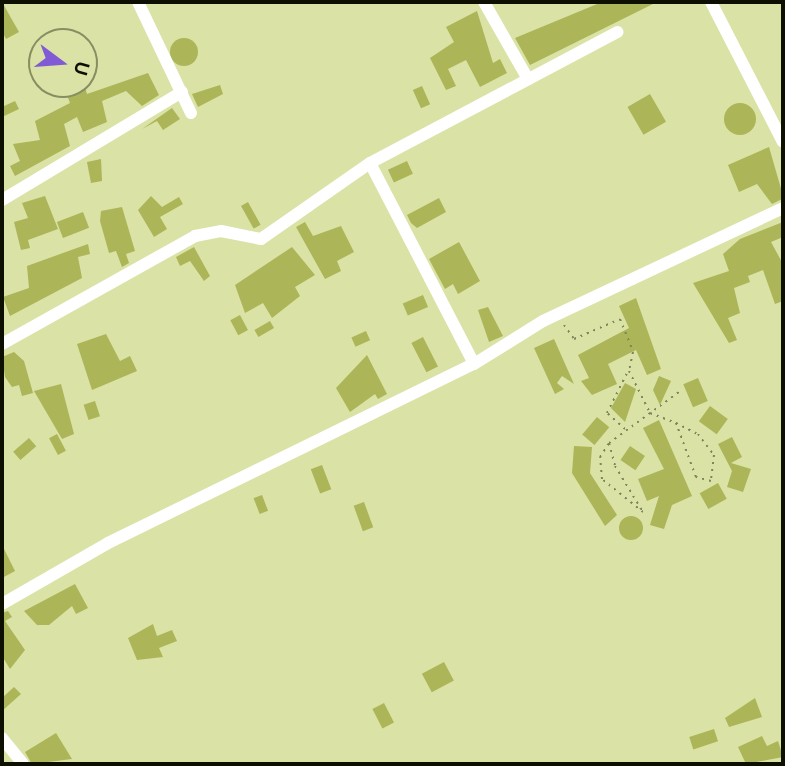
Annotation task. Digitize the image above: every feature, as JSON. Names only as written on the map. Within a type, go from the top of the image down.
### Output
[{"type":"street","points":[[138,2],[191,113]]},
{"type":"street","points":[[484,2],[528,79]]},
{"type":"street","points":[[711,2],[783,142]]},
{"type":"street","points":[[2,344],[195,236],[220,231],[261,239],[370,163],[617,32]]},
{"type":"street","points":[[3,195],[181,92]]},
{"type":"street","points":[[370,163],[474,364]]},
{"type":"street","points":[[2,604],[108,543],[474,364],[557,316],[783,208]]},
{"type":"street","points":[[2,738],[23,764]]},
{"type":"path","points":[[557,316],[574,339],[620,319],[633,352],[629,371],[607,413],[626,430]]},
{"type":"path","points":[[629,371],[650,413],[676,424],[698,434],[714,455],[717,467],[710,481],[696,477],[676,424]]},
{"type":"path","points":[[609,443],[615,466],[643,512],[602,480],[600,457],[609,443],[679,393]]},
{"type":"building","points":[[2,2],[19,32],[6,39],[2,31]]},
{"type":"building","points":[[602,2],[657,2],[530,65],[515,38]]},
{"type":"building","points":[[477,11],[493,63],[500,59],[507,73],[480,87],[466,60],[448,69],[456,86],[446,90],[430,58],[454,42],[446,27]]},
{"type":"building","points":[[184,38],[194,42],[198,52],[194,62],[184,66],[174,62],[170,52],[174,42]]},
{"type":"building","points":[[148,73],[159,95],[142,106],[126,91],[102,101],[107,122],[83,132],[77,117],[64,124],[70,146],[15,176],[10,166],[20,161],[13,144],[40,140],[35,121],[70,103],[68,98],[98,98],[98,90]]},
{"type":"building","points":[[220,85],[223,94],[198,107],[192,94]]},
{"type":"building","points":[[422,86],[430,104],[421,108],[413,90]]},
{"type":"building","points":[[650,94],[666,122],[643,135],[627,107]]},
{"type":"building","points":[[15,101],[19,109],[2,117],[2,107]]},
{"type":"building","points":[[740,103],[752,107],[756,119],[752,131],[740,135],[728,131],[724,119],[728,107]]},
{"type":"building","points":[[172,108],[180,119],[163,130],[157,121],[142,129]]},
{"type":"building","points":[[769,147],[782,192],[782,199],[772,204],[757,184],[739,192],[728,165]]},
{"type":"building","points":[[101,159],[102,181],[91,183],[87,162]]},
{"type":"building","points":[[407,161],[413,174],[394,183],[388,170]]},
{"type":"building","points":[[45,196],[58,229],[28,240],[30,248],[21,250],[14,222],[28,218],[22,203]]},
{"type":"building","points":[[151,196],[162,207],[179,197],[183,204],[160,217],[167,229],[154,237],[138,210]]},
{"type":"building","points":[[439,198],[446,212],[417,228],[411,223],[407,215]]},
{"type":"building","points":[[248,202],[261,225],[254,229],[241,206]]},
{"type":"building","points":[[122,207],[135,251],[126,254],[129,263],[122,267],[116,251],[109,253],[100,221],[101,211]]},
{"type":"building","points":[[83,212],[89,228],[63,238],[57,222]]},
{"type":"building","points":[[305,222],[313,236],[341,226],[354,252],[337,261],[341,271],[325,279],[296,227]]},
{"type":"building","points":[[783,222],[783,237],[771,242],[783,264],[783,301],[775,304],[763,270],[748,276],[750,282],[734,288],[740,313],[728,318],[737,340],[729,343],[693,283],[729,271],[723,254],[740,239]]},
{"type":"building","points":[[459,242],[480,281],[458,294],[453,284],[445,289],[429,259]]},
{"type":"building","points":[[88,244],[90,254],[78,257],[82,278],[10,316],[3,297],[29,288],[27,266]]},
{"type":"building","points":[[194,247],[210,276],[204,281],[190,261],[180,266],[176,257]]},
{"type":"building","points":[[292,247],[315,275],[295,287],[300,296],[272,318],[263,303],[245,313],[235,285]]},
{"type":"building","points":[[423,295],[428,307],[408,316],[403,304]]},
{"type":"building","points":[[636,298],[661,369],[647,375],[636,350],[608,364],[617,384],[592,395],[581,381],[589,378],[578,355],[629,328],[619,306]]},
{"type":"building","points":[[488,307],[503,336],[489,342],[478,310]]},
{"type":"building","points":[[240,315],[248,330],[238,335],[230,320]]},
{"type":"building","points":[[270,321],[274,328],[258,337],[254,330]]},
{"type":"building","points":[[366,331],[370,340],[355,347],[351,338]]},
{"type":"building","points":[[106,334],[120,361],[130,356],[137,371],[92,390],[77,344]]},
{"type":"building","points":[[423,337],[438,366],[426,372],[411,343]]},
{"type":"building","points":[[554,339],[574,384],[562,376],[557,383],[564,389],[555,394],[534,348]]},
{"type":"building","points":[[14,352],[24,361],[33,393],[22,396],[19,385],[12,387],[5,377],[2,357]]},
{"type":"building","points":[[367,355],[387,394],[378,399],[375,394],[350,412],[336,388]]},
{"type":"building","points":[[659,376],[671,381],[660,405],[653,390]]},
{"type":"building","points":[[698,378],[708,401],[693,407],[683,384]]},
{"type":"building","points":[[625,383],[636,389],[625,422],[611,408]]},
{"type":"building","points":[[61,384],[74,434],[62,439],[34,391]]},
{"type":"building","points":[[95,401],[100,416],[89,420],[84,405]]},
{"type":"building","points":[[710,406],[728,419],[717,434],[699,421]]},
{"type":"building","points":[[597,417],[609,427],[594,445],[582,435]]},
{"type":"building","points":[[659,420],[692,496],[672,505],[664,529],[650,525],[659,496],[647,501],[638,479],[664,469],[643,428]]},
{"type":"building","points":[[57,434],[66,451],[58,455],[49,438]]},
{"type":"building","points":[[732,437],[742,457],[731,463],[751,469],[743,492],[727,487],[732,471],[718,444]]},
{"type":"building","points":[[29,438],[36,446],[20,460],[13,452]]},
{"type":"building","points":[[574,446],[592,447],[590,473],[617,515],[605,526],[572,473]]},
{"type":"building","points":[[630,446],[645,456],[635,470],[620,460]]},
{"type":"building","points":[[322,465],[331,489],[320,494],[311,469]]},
{"type":"building","points":[[718,483],[727,499],[708,509],[700,493]]},
{"type":"building","points":[[262,495],[268,511],[260,514],[254,498]]},
{"type":"building","points":[[364,502],[373,527],[363,531],[354,506]]},
{"type":"building","points":[[631,516],[639,520],[643,528],[639,536],[631,540],[623,536],[619,528],[623,520]]},
{"type":"building","points":[[2,545],[15,571],[2,578]]},
{"type":"building","points":[[75,584],[88,608],[76,614],[72,606],[49,625],[37,625],[24,611]]},
{"type":"building","points":[[8,611],[12,617],[5,621],[25,650],[10,669],[2,656],[2,613]]},
{"type":"building","points":[[153,624],[157,636],[172,630],[177,641],[159,648],[163,657],[137,660],[128,638]]},
{"type":"building","points":[[444,662],[454,681],[432,692],[422,674]]},
{"type":"building","points":[[14,687],[21,694],[2,711],[2,698]]},
{"type":"building","points":[[755,698],[762,717],[729,727],[725,718]]},
{"type":"building","points":[[384,703],[394,723],[382,729],[372,709]]},
{"type":"building","points":[[714,729],[718,741],[693,749],[689,737]]},
{"type":"building","points":[[56,733],[72,759],[32,764],[25,752]]},
{"type":"building","points":[[762,736],[767,746],[778,741],[783,757],[746,764],[738,747]]}]
